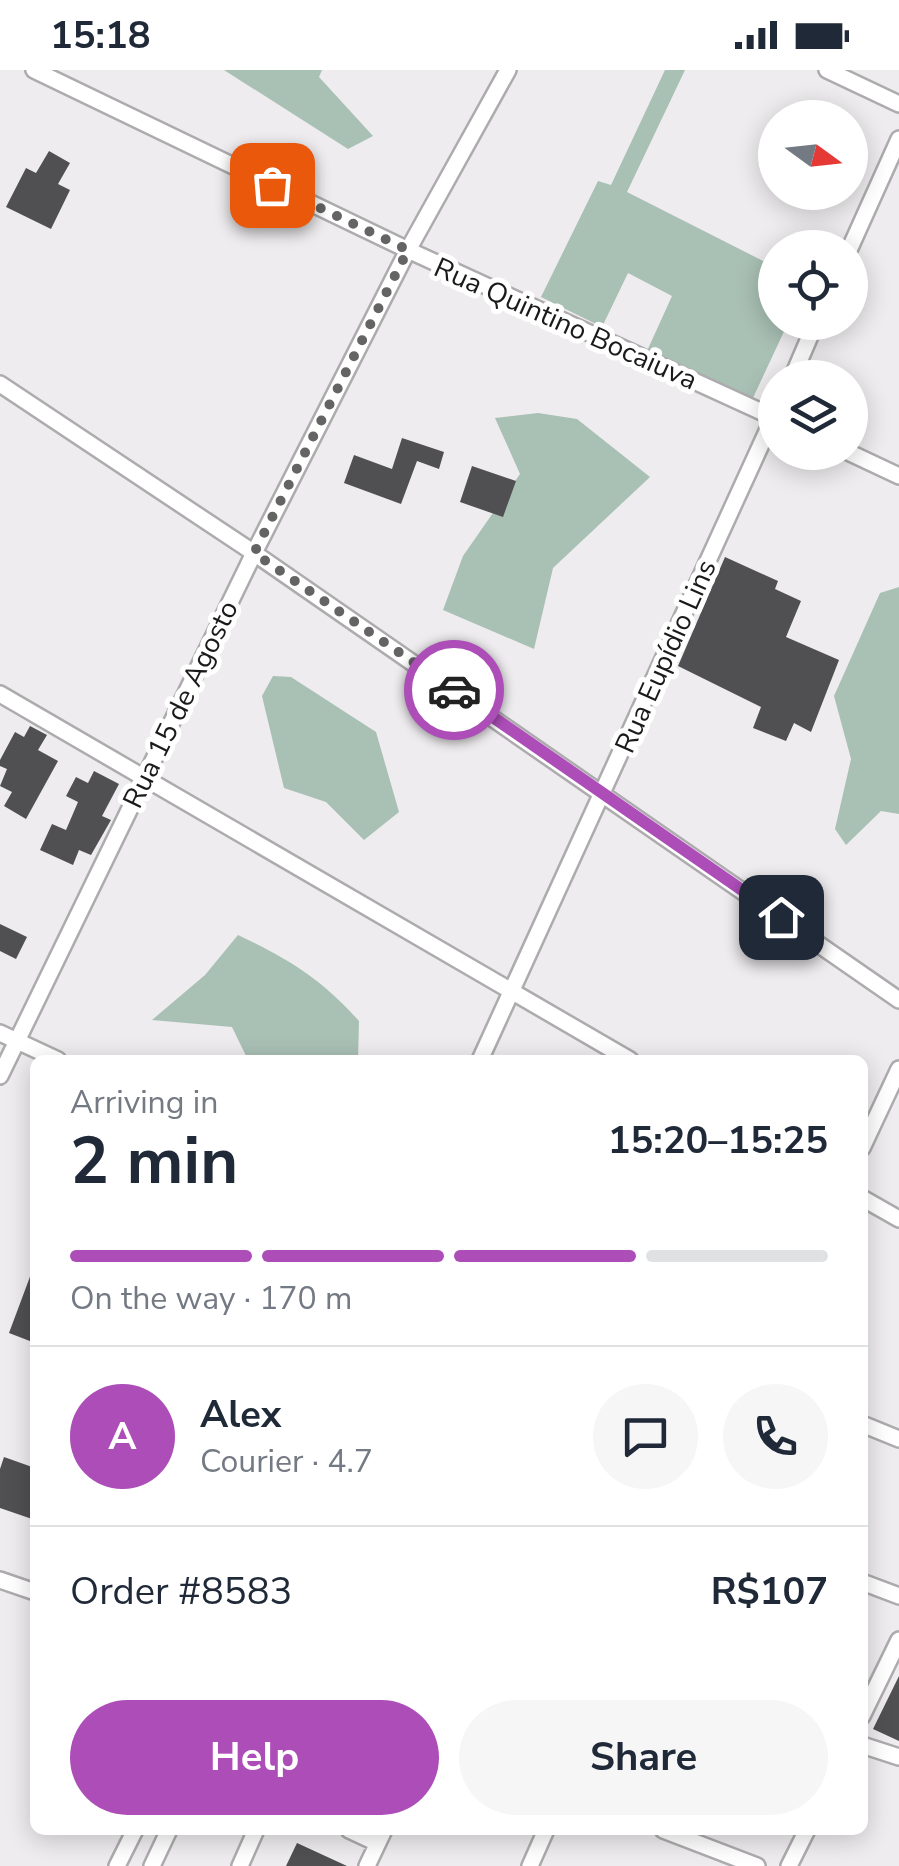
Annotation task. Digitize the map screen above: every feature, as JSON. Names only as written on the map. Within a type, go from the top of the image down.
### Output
[{"type":"street","name":"Rua Quintino Bocaiuva","points":[[34,70],[408,250],[758,408]]},
{"type":"street","name":"Rua 15 de Agosto","points":[[0,1076],[254,553],[408,250],[508,70]]},
{"type":"street","points":[[826,70],[899,104]]},
{"type":"street","points":[[858,230],[899,139]]},
{"type":"street","points":[[0,384],[254,553],[899,1000]]},
{"type":"street","name":"Rua Eupídio Lins","points":[[482,1055],[758,453]]},
{"type":"street","points":[[868,461],[899,476]]},
{"type":"street","points":[[0,694],[622,1055]]},
{"type":"street","points":[[0,1033],[47,1055]]},
{"type":"street","points":[[868,1135],[899,1069]]},
{"type":"street","points":[[868,1201],[899,1218]]},
{"type":"street","points":[[868,1426],[899,1439]]},
{"type":"street","points":[[0,1580],[30,1590]]},
{"type":"street","points":[[868,1584],[899,1596]]},
{"type":"street","points":[[868,1704],[899,1640]]},
{"type":"street","points":[[868,1747],[899,1757]]},
{"type":"street","points":[[118,1866],[133,1835]]},
{"type":"street","points":[[152,1866],[167,1835]]},
{"type":"street","points":[[240,1866],[254,1835]]},
{"type":"street","points":[[530,1866],[544,1835]]},
{"type":"street","points":[[676,1835],[756,1866]]},
{"type":"street","points":[[789,1866],[804,1835]]},
{"type":"street","points":[[367,1866],[380,1836]]},
{"type":"green space","points":[[224,70],[322,70],[319,77],[373,136],[348,149]]},
{"type":"green space","points":[[665,70],[685,70],[627,192],[758,258],[758,340],[780,340],[771,360],[758,360],[758,387],[752,400],[647,351],[672,296],[628,273],[602,327],[541,297],[598,181],[611,185]]},
{"type":"green space","points":[[538,413],[577,419],[650,477],[553,568],[534,649],[443,610],[463,556],[520,474],[495,418]]},
{"type":"green space","points":[[899,587],[899,814],[881,811],[846,845],[835,829],[851,759],[834,696],[880,593]]},
{"type":"green space","points":[[273,676],[291,677],[376,732],[399,812],[364,840],[326,802],[284,788],[262,696]]},
{"type":"green space","points":[[238,935],[273,953],[331,993],[359,1021],[358,1055],[246,1055],[232,1027],[152,1020],[205,975]]},
{"type":"building","points":[[49,151],[70,163],[58,184],[70,190],[51,229],[6,207],[26,168],[36,173]]},
{"type":"building","points":[[402,438],[444,452],[439,469],[417,461],[401,504],[344,483],[354,455],[392,469]]},
{"type":"building","points":[[472,466],[516,481],[503,517],[460,502]]},
{"type":"building","points":[[725,557],[778,581],[775,589],[801,601],[786,637],[839,660],[811,732],[794,723],[786,741],[753,728],[761,707],[678,666]]},
{"type":"building","points":[[30,726],[47,735],[38,750],[58,761],[26,819],[4,806],[12,792],[0,786],[7,769],[0,766],[0,760],[15,732],[24,737]]},
{"type":"building","points":[[94,771],[119,784],[102,816],[111,820],[91,855],[79,850],[73,865],[40,850],[52,824],[66,830],[78,802],[66,796],[76,777],[88,783]]},
{"type":"building","points":[[0,924],[27,937],[16,959],[0,951]]},
{"type":"building","points":[[30,1277],[30,1341],[9,1333]]},
{"type":"building","points":[[4,1457],[30,1466],[30,1518],[0,1508],[0,1469]]},
{"type":"building","points":[[899,1676],[899,1741],[873,1729]]},
{"type":"building","points":[[297,1843],[347,1866],[286,1866]]},
{"type":"way so far","points":[[272,185],[408,250],[254,553],[454,690]]},
{"type":"route","points":[[454,690],[781,917]]}]
